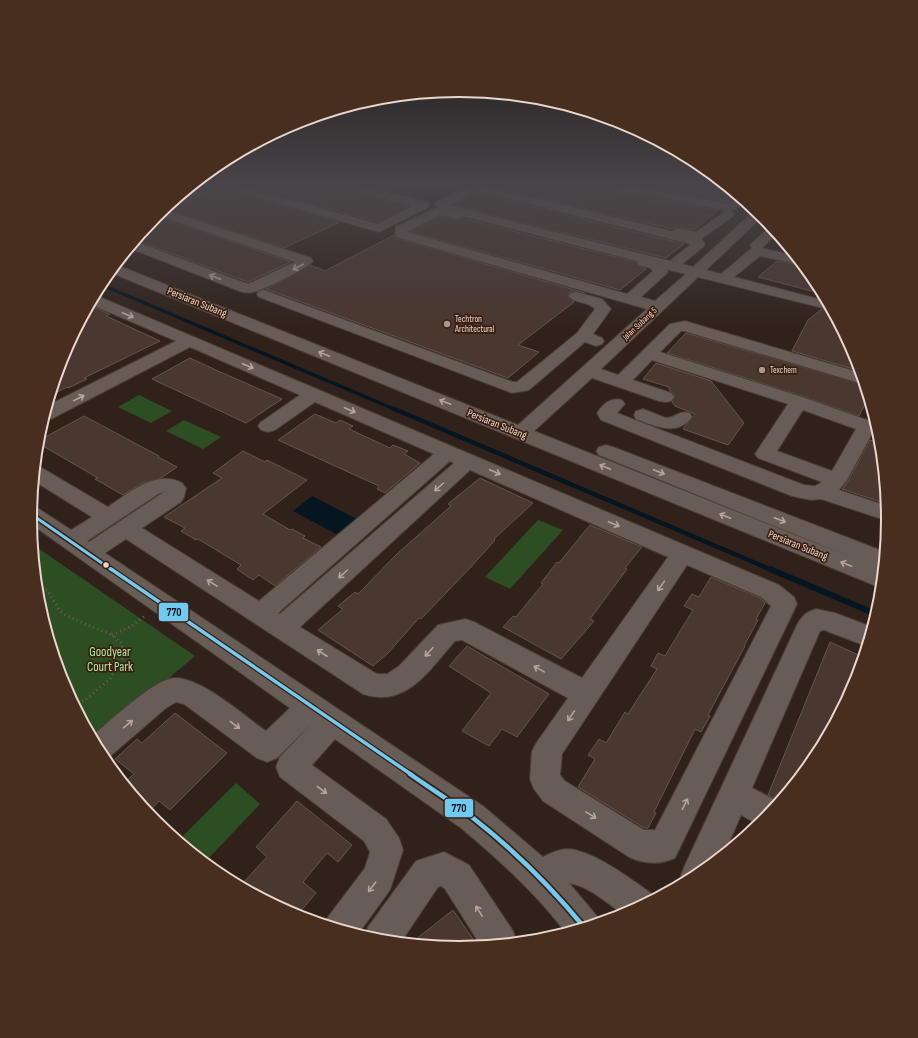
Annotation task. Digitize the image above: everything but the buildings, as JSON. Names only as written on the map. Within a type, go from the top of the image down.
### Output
[{"type":"street","points":[[137,247],[248,289],[306,261],[224,233]]},
{"type":"street","points":[[244,233],[290,249]]},
{"type":"street","points":[[401,233],[658,307]]},
{"type":"street","points":[[530,233],[655,265],[660,269],[661,271],[630,299]]},
{"type":"street","points":[[545,233],[672,266],[692,275],[756,297]]},
{"type":"street","points":[[665,233],[696,241],[698,244],[757,246],[786,253]]},
{"type":"street","points":[[684,233],[694,236],[700,233]]},
{"type":"street","name":"Jalan Subang 5","points":[[526,427],[737,233]]},
{"type":"street","points":[[757,246],[769,234]]},
{"type":"street","points":[[264,294],[512,388],[523,386],[583,336],[603,308],[597,302],[390,240]]},
{"type":"street","points":[[672,266],[698,244]]},
{"type":"street","points":[[724,279],[757,251],[791,259]]},
{"type":"street","name":"Persiaran Subang","points":[[124,262],[526,427],[877,577]]},
{"type":"street","name":"Persiaran Subang","points":[[118,270],[526,427],[879,558]]},
{"type":"street","points":[[692,275],[724,279],[822,304]]},
{"type":"street","points":[[98,302],[314,394],[683,553],[770,591],[785,604],[664,847],[640,846],[554,791],[545,779],[547,751],[683,553]]},
{"type":"street","points":[[649,354],[799,402],[868,428],[830,486],[813,495],[799,491],[608,416],[606,413],[616,404],[627,384],[649,354],[676,327],[685,326],[857,377]]},
{"type":"street","points":[[583,336],[614,348]]},
{"type":"street","points":[[51,412],[189,341]]},
{"type":"street","points":[[566,350],[627,384],[665,397]]},
{"type":"street","points":[[268,426],[314,394]]},
{"type":"street","points":[[799,402],[765,454],[881,511]]},
{"type":"street","points":[[616,404],[670,425],[677,423],[684,417]]},
{"type":"street","points":[[260,614],[459,457]]},
{"type":"street","points":[[282,628],[459,457]]},
{"type":"street","points":[[40,476],[117,523],[372,686],[392,686],[409,674],[447,632],[465,629],[586,694]]},
{"type":"street","points":[[37,519],[472,817],[505,842],[541,877],[581,923]]},
{"type":"street","points":[[80,547],[117,523]]},
{"type":"street","points":[[703,863],[810,625],[816,619],[826,620],[865,635]]},
{"type":"street","points":[[103,745],[156,700],[173,690],[191,693],[267,749],[323,714]]},
{"type":"street","points":[[323,714],[291,767],[375,830],[387,850],[378,878],[343,925]]},
{"type":"street","points":[[734,794],[763,811]]},
{"type":"street","points":[[541,877],[558,867],[573,866],[586,870],[634,902]]},
{"type":"street","points":[[385,934],[428,873],[444,869],[457,877],[497,939]]},
{"type":"path","points":[[43,589],[47,590],[59,610],[67,616],[112,634],[121,643],[125,655],[110,679],[85,700],[79,703]]},
{"type":"path","points":[[112,634],[132,626],[161,603]]},
{"type":"green space","points":[[139,395],[172,411],[151,423],[118,407]]},
{"type":"green space","points":[[184,420],[221,437],[203,449],[166,431]]},
{"type":"green space","points":[[538,520],[563,530],[510,589],[485,577]]},
{"type":"green space","name":"Goodyear Court Park","points":[[38,548],[195,656],[98,737],[81,706],[59,655],[45,601]]},
{"type":"green space","points":[[236,783],[260,804],[208,858],[182,837]]},
{"type":"water","points":[[312,496],[357,519],[338,535],[293,511]]},
{"type":"waterway","points":[[107,287],[394,409]]},
{"type":"waterway","points":[[392,408],[772,570]]},
{"type":"waterway","points":[[770,569],[871,612]]},
{"type":"transit line","name":"770","points":[[37,518],[472,817],[531,869],[581,923]]},
{"type":"place","name":"Techtron Architectural","points":[[447,324]]},
{"type":"place","name":"Texchem","points":[[762,370]]}]
